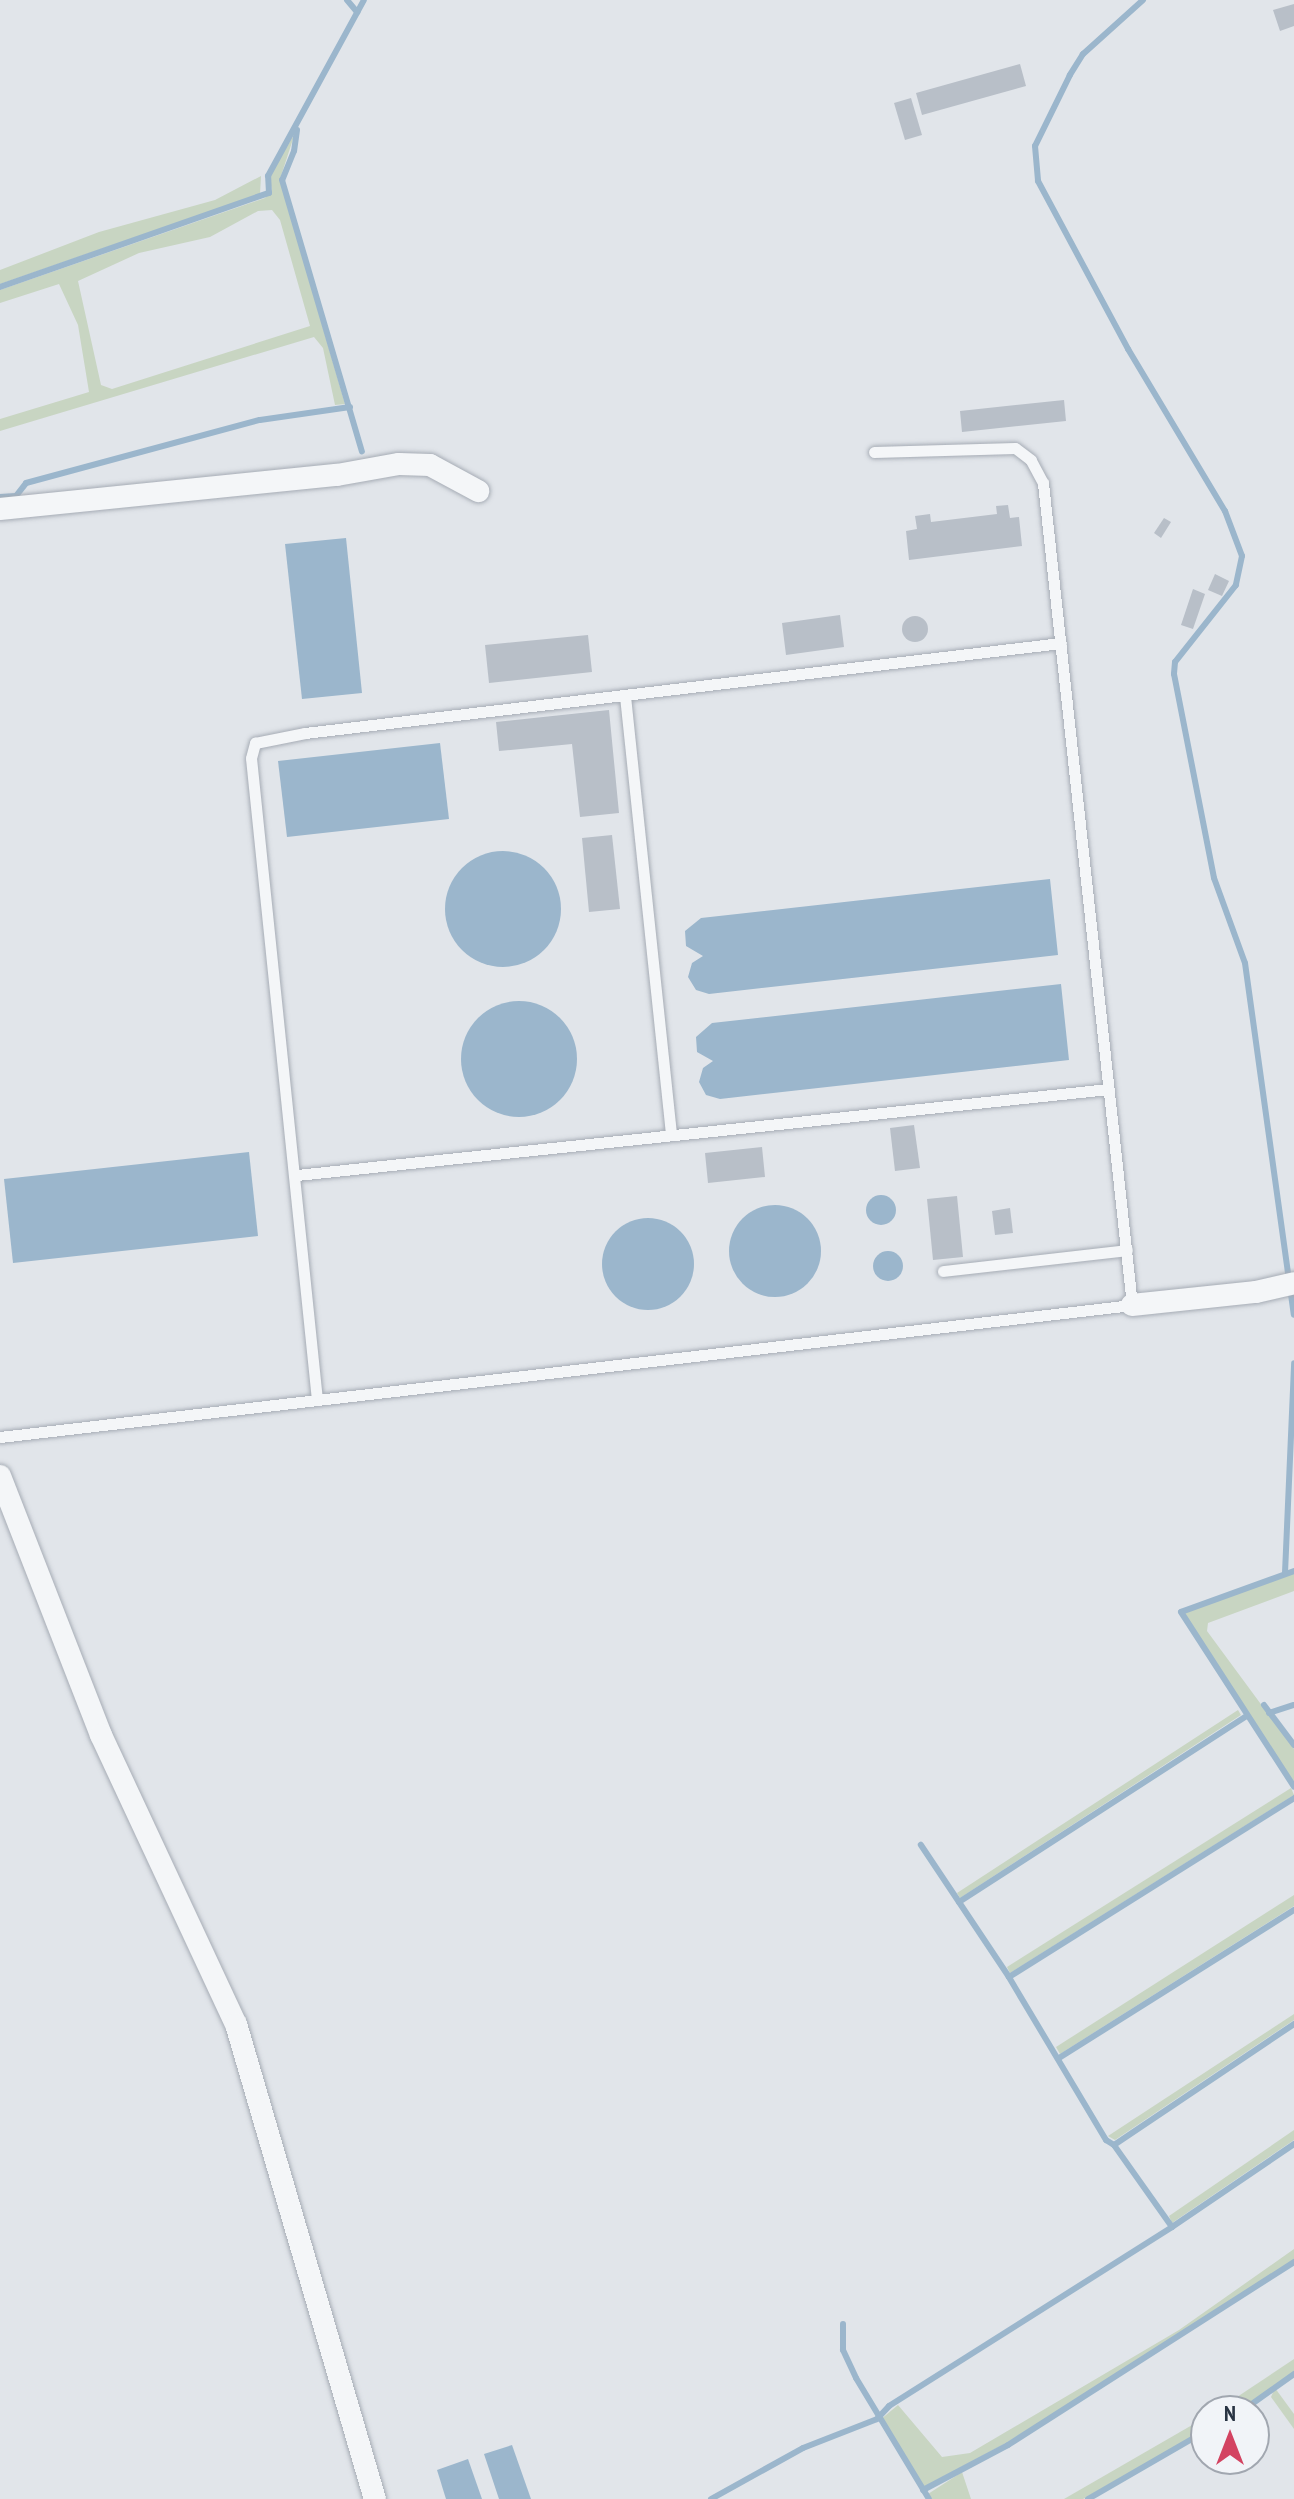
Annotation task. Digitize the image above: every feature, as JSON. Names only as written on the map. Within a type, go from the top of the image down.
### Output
[{"type":"street","points":[[0,509],[337,475],[399,464],[430,465],[478,491]]},
{"type":"street","points":[[1132,1305],[1256,1292],[1294,1283]]},
{"type":"street","points":[[0,1476],[101,1735],[236,2024],[375,2499]]},
{"type":"lane","points":[[0,1437],[1132,1305],[1043,483],[1031,460],[1015,448],[874,452]]},
{"type":"lane","points":[[317,1400],[297,1175],[251,758],[255,743],[305,733],[1061,643]]},
{"type":"lane","points":[[625,696],[671,1132]]},
{"type":"lane","points":[[297,1175],[671,1132],[1108,1089]]},
{"type":"lane","points":[[943,1271],[1127,1250]]},
{"type":"green space","points":[[295,133],[280,179],[345,404],[335,405],[323,348],[314,337],[0,431],[0,419],[89,392],[78,325],[59,284],[0,303],[0,290],[265,198],[272,190],[269,177]],"holes":[[[272,210],[280,220],[310,326],[112,389],[101,385],[78,281],[139,253],[210,237],[258,211]]]},
{"type":"green space","points":[[261,176],[260,194],[0,284],[0,270],[99,232],[215,200]]},
{"type":"green space","points":[[1294,1573],[1294,1591],[1208,1623],[1207,1631],[1294,1749],[1294,1784],[1184,1613]]},
{"type":"green space","points":[[1238,1710],[1241,1715],[960,1898],[957,1893]]},
{"type":"green space","points":[[1291,1788],[1294,1795],[1010,1973],[1007,1967]]},
{"type":"green space","points":[[1294,1895],[1294,1906],[1060,2054],[1056,2047]]},
{"type":"green space","points":[[1294,2014],[1294,2020],[1115,2140],[1108,2136]]},
{"type":"green space","points":[[1294,2130],[1294,2140],[1172,2223],[1169,2216]]},
{"type":"green space","points":[[1294,2249],[1294,2260],[1224,2309],[1006,2443],[924,2487],[880,2420],[898,2405],[942,2457],[970,2453],[1179,2330]]},
{"type":"green space","points":[[1294,2359],[1294,2372],[1268,2394],[1240,2395]]},
{"type":"green space","points":[[1275,2388],[1294,2414],[1294,2429],[1271,2397]]},
{"type":"green space","points":[[1190,2426],[1190,2438],[1083,2499],[1064,2499]]},
{"type":"green space","points":[[962,2472],[971,2499],[932,2499],[928,2494]]},
{"type":"water","points":[[346,538],[362,693],[302,699],[285,544]]},
{"type":"water","points":[[440,743],[449,819],[287,837],[278,761]]},
{"type":"water","points":[[503,851],[525,856],[544,868],[556,887],[561,909],[556,931],[544,950],[525,962],[503,967],[481,962],[462,950],[450,931],[445,909],[450,887],[462,868],[481,856]]},
{"type":"water","points":[[1050,879],[1058,955],[709,994],[696,990],[688,977],[692,963],[703,956],[686,946],[685,931],[701,918]]},
{"type":"water","points":[[1061,984],[1069,1060],[720,1099],[706,1095],[699,1082],[703,1068],[713,1061],[697,1052],[696,1037],[712,1023]]},
{"type":"water","points":[[519,1001],[541,1006],[560,1018],[572,1037],[577,1059],[572,1081],[560,1100],[541,1112],[519,1117],[497,1112],[478,1100],[466,1081],[461,1059],[466,1037],[478,1018],[497,1006]]},
{"type":"water","points":[[249,1152],[258,1236],[13,1263],[4,1179]]},
{"type":"water","points":[[881,1195],[887,1196],[895,1204],[895,1216],[887,1224],[881,1225],[875,1224],[867,1216],[866,1210],[867,1204],[875,1196]]},
{"type":"water","points":[[775,1205],[801,1213],[813,1225],[821,1251],[813,1277],[801,1289],[775,1297],[749,1289],[737,1277],[729,1251],[737,1225],[749,1213]]},
{"type":"water","points":[[648,1218],[674,1226],[686,1238],[694,1264],[686,1290],[674,1302],[648,1310],[622,1302],[610,1290],[602,1264],[610,1238],[622,1226]]},
{"type":"water","points":[[888,1251],[894,1252],[902,1260],[902,1272],[894,1280],[888,1281],[882,1280],[874,1272],[873,1266],[874,1260],[882,1252]]},
{"type":"water","points":[[512,2445],[531,2499],[499,2499],[484,2454]]},
{"type":"water","points":[[468,2459],[482,2499],[446,2499],[437,2470]]},
{"type":"building","points":[[1294,4],[1294,26],[1280,31],[1273,10]]},
{"type":"building","points":[[1020,64],[1026,86],[922,115],[916,93]]},
{"type":"building","points":[[911,98],[922,135],[905,140],[894,103]]},
{"type":"building","points":[[1064,400],[1066,421],[962,432],[960,411]]},
{"type":"building","points":[[1008,505],[1010,518],[1019,517],[1022,546],[909,560],[906,531],[917,529],[915,516],[930,514],[931,522],[997,514],[996,506]]},
{"type":"building","points":[[1164,518],[1171,522],[1161,538],[1154,533]]},
{"type":"building","points":[[1215,574],[1229,581],[1222,596],[1208,590]]},
{"type":"building","points":[[1193,589],[1205,594],[1193,629],[1181,625]]},
{"type":"building","points":[[840,615],[844,647],[786,655],[782,623]]},
{"type":"building","points":[[915,616],[924,620],[928,629],[924,638],[915,642],[906,638],[902,629],[906,620]]},
{"type":"building","points":[[588,635],[592,672],[489,683],[485,645]]},
{"type":"building","points":[[609,710],[619,813],[580,817],[572,744],[499,751],[496,722]]},
{"type":"building","points":[[612,835],[620,909],[589,912],[582,838]]},
{"type":"building","points":[[914,1125],[920,1168],[895,1171],[890,1128]]},
{"type":"building","points":[[762,1147],[765,1177],[708,1183],[705,1153]]},
{"type":"building","points":[[957,1196],[963,1257],[933,1260],[927,1199]]},
{"type":"building","points":[[1010,1208],[1013,1233],[995,1235],[992,1211]]},
{"type":"waterway","points":[[347,0],[357,12]]},
{"type":"waterway","points":[[0,287],[269,193],[268,176],[364,0]]},
{"type":"waterway","points":[[1143,0],[1083,54],[1070,75],[1035,146],[1038,181],[1128,349],[1225,511],[1242,556],[1236,585],[1175,662],[1174,674],[1214,878],[1245,963],[1294,1315]]},
{"type":"waterway","points":[[297,130],[294,151],[282,180],[362,451]]},
{"type":"waterway","points":[[0,497],[16,496],[26,483],[260,420],[350,407]]},
{"type":"waterway","points":[[1285,1573],[1294,1363]]},
{"type":"waterway","points":[[1294,1571],[1181,1612],[1294,1787]]},
{"type":"waterway","points":[[1264,1705],[1294,1745]]},
{"type":"waterway","points":[[1269,1713],[1294,1705]]},
{"type":"waterway","points":[[959,1902],[1246,1716]]},
{"type":"waterway","points":[[1009,1977],[1294,1798]]},
{"type":"waterway","points":[[711,2499],[803,2448],[877,2419],[889,2406],[1172,2227],[1114,2145],[1106,2140],[1009,1977],[921,1845]]},
{"type":"waterway","points":[[1059,2058],[1294,1910]]},
{"type":"waterway","points":[[1114,2145],[1294,2024]]},
{"type":"waterway","points":[[1172,2227],[1294,2144]]},
{"type":"waterway","points":[[923,2490],[1008,2445],[1294,2262]]},
{"type":"waterway","points":[[843,2324],[843,2350],[856,2378],[929,2499]]},
{"type":"waterway","points":[[1264,2395],[1294,2374]]},
{"type":"waterway","points":[[1088,2499],[1190,2440]]}]
